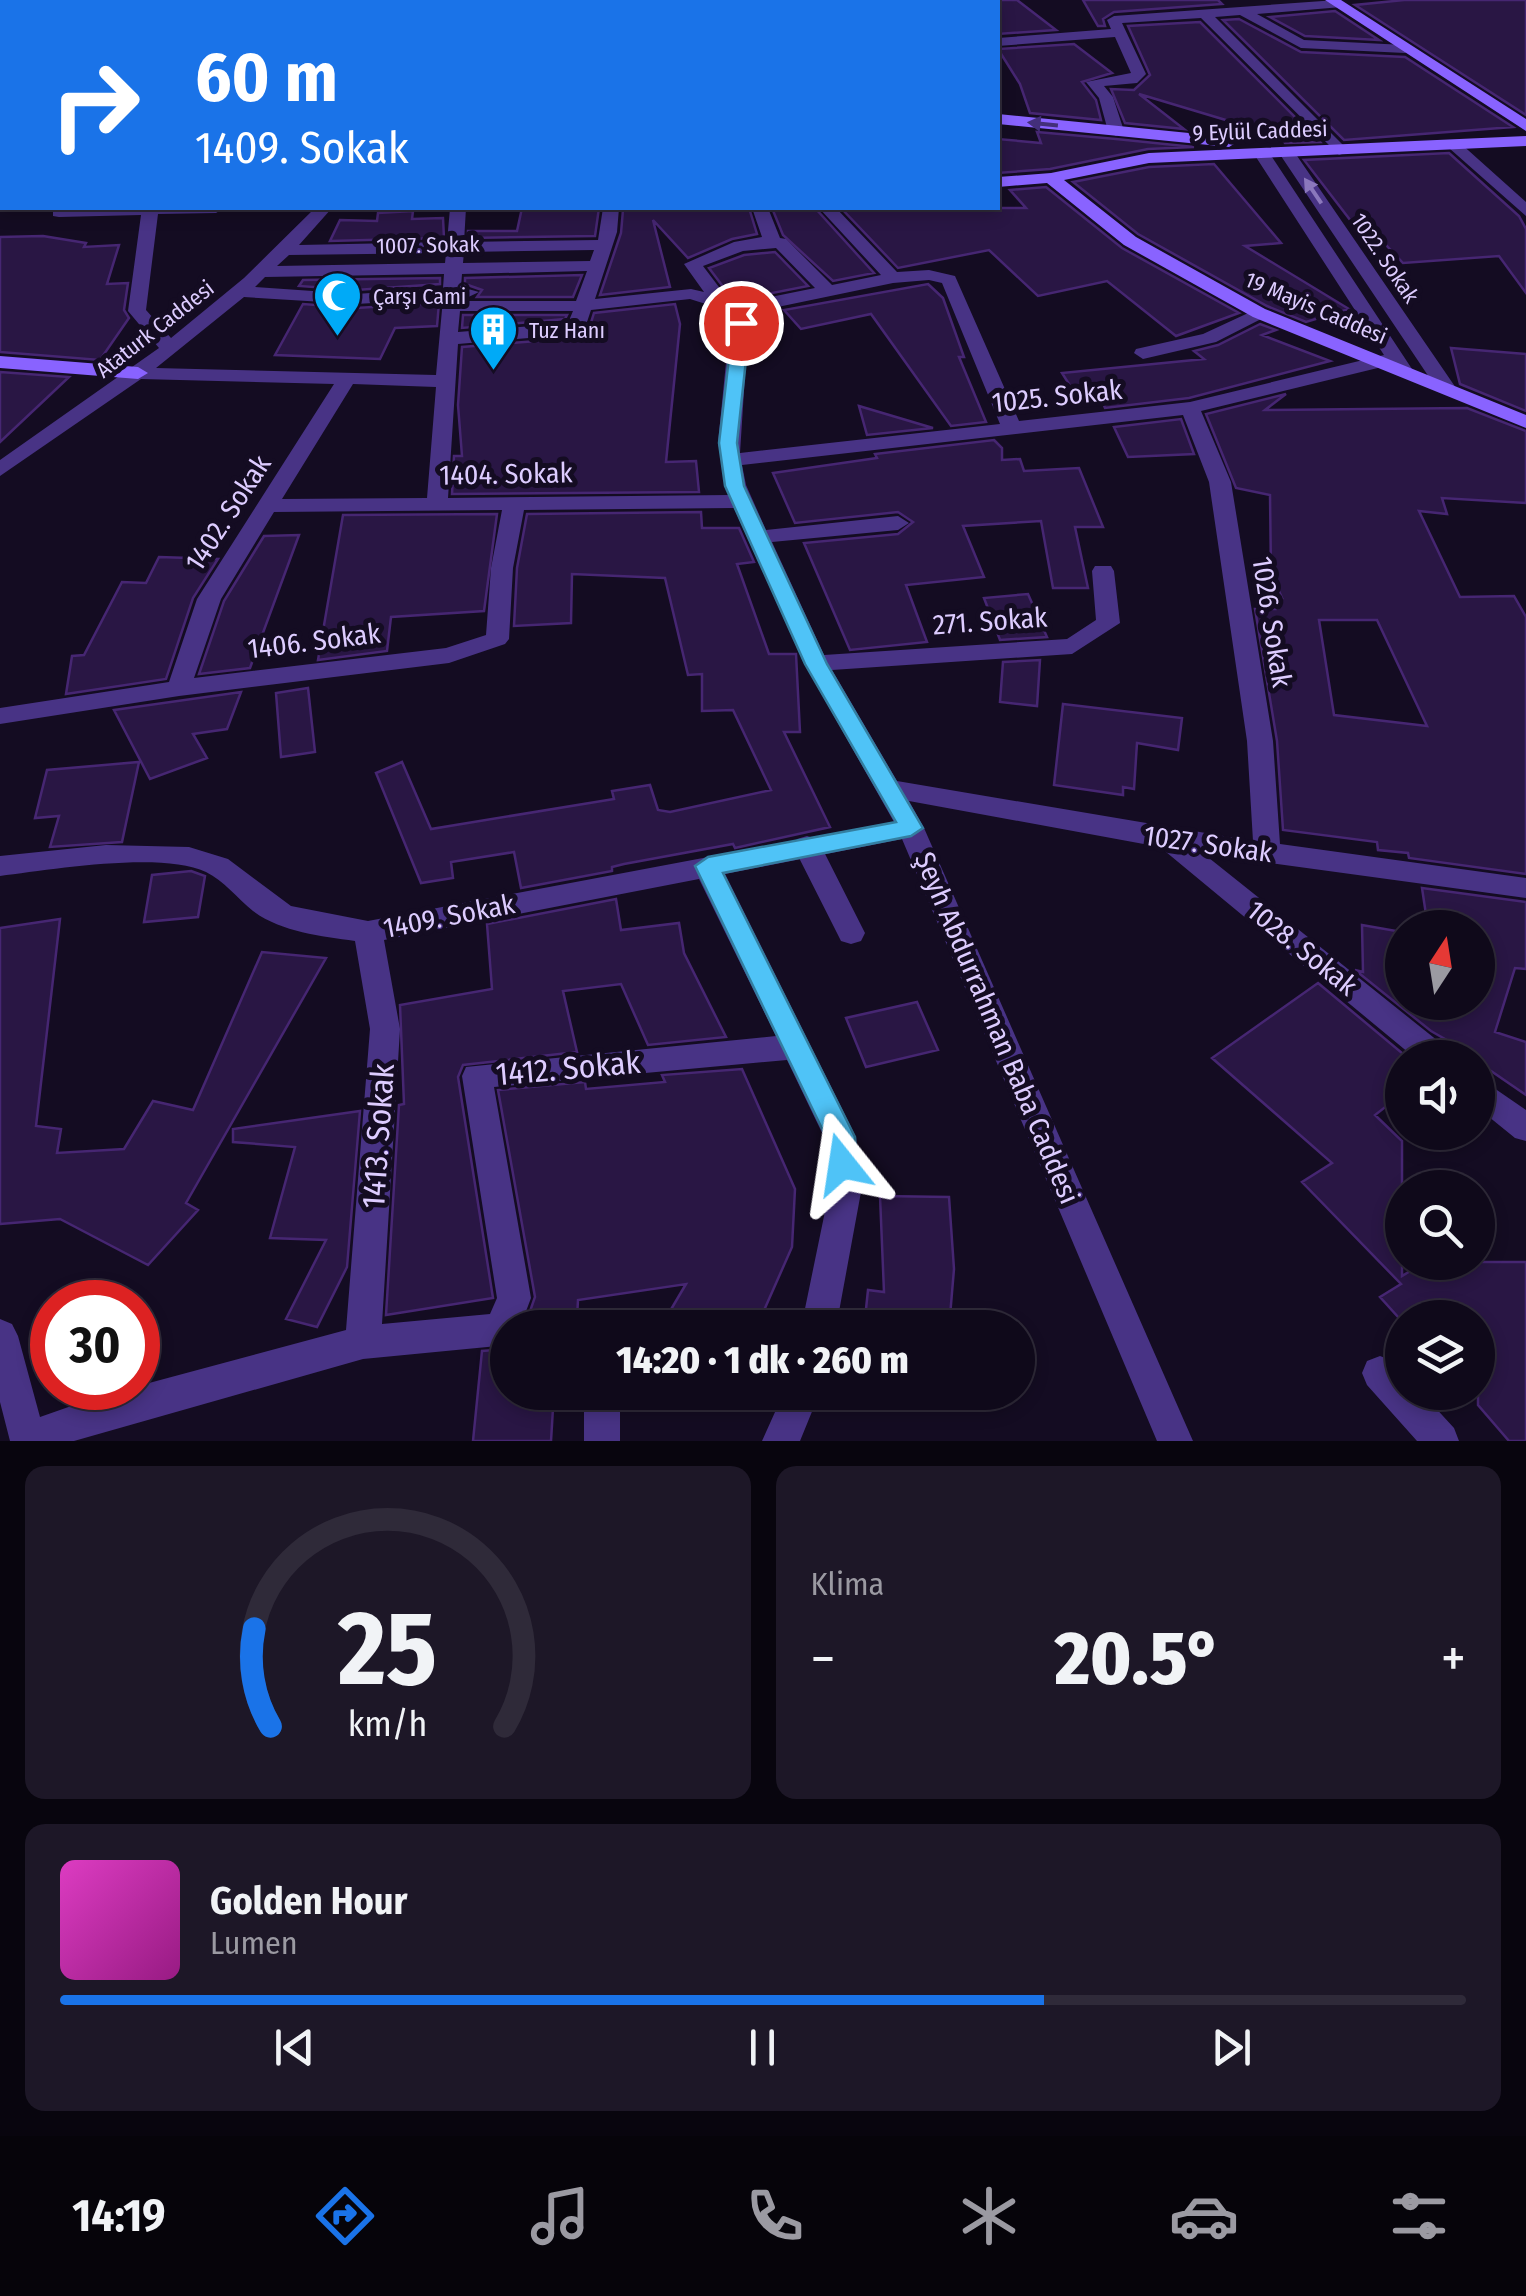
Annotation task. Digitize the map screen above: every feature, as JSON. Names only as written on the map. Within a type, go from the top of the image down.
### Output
[{"type":"street","points":[[1116,131],[1106,97],[1093,82],[1132,80],[1139,74],[1116,33],[1114,20],[1334,2],[1526,126]]},
{"type":"street","points":[[1244,12],[1301,44],[1405,49]]},
{"type":"street","points":[[1205,14],[1339,150]]},
{"type":"street","points":[[1000,42],[1116,33]]},
{"type":"street","points":[[1000,118],[1227,142],[1275,153]]},
{"type":"street","points":[[1090,129],[1129,139],[1150,158]]},
{"type":"street","name":"9 Eylül Caddesi","points":[[1000,182],[1051,178],[1150,158],[1526,141]]},
{"type":"street","points":[[1454,144],[1526,211]]},
{"type":"street","name":"1022. Sokak","points":[[1275,153],[1392,365]]},
{"type":"street","name":"1022. Sokak","points":[[1275,153],[1446,388]]},
{"type":"street","name":"19 Mayis Caddesi","points":[[1051,178],[1130,241],[1259,313],[1526,422]]},
{"type":"street","points":[[59,212],[172,210]]},
{"type":"street","name":"Ataturk Caddesi","points":[[0,470],[138,373],[239,291],[322,210]]},
{"type":"street","points":[[437,504],[458,210]]},
{"type":"street","points":[[448,339],[576,328],[598,266],[611,210]]},
{"type":"street","points":[[731,306],[694,264],[740,246],[772,240],[761,210]]},
{"type":"street","points":[[829,210],[893,278]]},
{"type":"street","points":[[150,211],[137,311],[168,348]]},
{"type":"street","points":[[740,246],[780,243],[827,290]]},
{"type":"street","points":[[282,250],[456,257],[602,245]]},
{"type":"street","name":"1007. Sokak","points":[[260,272],[456,257],[598,266]]},
{"type":"street","points":[[239,291],[356,299],[691,294],[731,306],[929,275],[949,280],[1012,428]]},
{"type":"street","name":"Şeyh Abdurrahman Baba Caddesi","points":[[731,306],[728,443],[735,486],[816,664],[911,828],[1175,1441]]},
{"type":"street","points":[[1144,353],[1209,338],[1259,313]]},
{"type":"street","points":[[0,362],[138,373],[444,382]]},
{"type":"street","name":"1025. Sokak","points":[[733,460],[1190,408],[1392,365]]},
{"type":"street","name":"1402. Sokak","points":[[179,688],[209,599],[346,380]]},
{"type":"street","name":"1026. Sokak","points":[[1190,408],[1220,482],[1260,741],[1267,852]]},
{"type":"street","name":"1404. Sokak","points":[[270,506],[743,501]]},
{"type":"street","name":"1406. Sokak","points":[[0,716],[179,688],[450,655],[496,639],[502,568],[514,504]]},
{"type":"street","points":[[761,537],[898,524]]},
{"type":"street","name":"271. Sokak","points":[[816,664],[1072,646],[1108,623],[1104,571]]},
{"type":"street","name":"1027. Sokak","points":[[891,789],[1168,839],[1526,888]]},
{"type":"street","name":"1409. Sokak","points":[[0,866],[90,857],[206,861],[244,882],[270,908],[310,923],[368,932],[911,828]]},
{"type":"street","name":"1028. Sokak","points":[[1168,839],[1415,1040]]},
{"type":"street","points":[[806,846],[850,934]]},
{"type":"street","points":[[708,866],[840,1137],[842,1210],[822,1310]]},
{"type":"street","name":"1413. Sokak","points":[[362,1342],[385,1029],[368,932]]},
{"type":"street","name":"1412. Sokak","points":[[510,1310],[514,1298],[477,1076],[795,1047]]},
{"type":"street","points":[[1495,1103],[1526,1128]]},
{"type":"street","points":[[0,1336],[28,1440],[97,1414],[362,1342],[490,1329]]},
{"type":"street","points":[[1380,1374],[1440,1441]]},
{"type":"street","points":[[602,1410],[602,1441]]},
{"type":"street","points":[[780,1441],[798,1410]]},
{"type":"building","points":[[1000,0],[1017,0],[1056,30],[1000,34]]},
{"type":"building","points":[[1083,0],[1218,0],[1222,4],[1114,12],[1103,19],[1105,26],[1098,26]]},
{"type":"building","points":[[1404,0],[1526,0],[1526,115],[1355,5]]},
{"type":"building","points":[[1335,11],[1379,40],[1305,36],[1270,17]]},
{"type":"building","points":[[1239,19],[1301,52],[1405,57],[1513,127],[1344,140],[1223,20]]},
{"type":"building","points":[[1200,22],[1320,142],[1285,143],[1279,136],[1139,94],[1184,129],[1125,123],[1111,89],[1134,90],[1150,75],[1128,26]]},
{"type":"building","points":[[1074,44],[1112,73],[1082,82],[1096,100],[1101,120],[1030,113],[1020,84],[1000,49]]},
{"type":"building","points":[[1037,132],[1194,147],[1148,149],[1050,169],[1000,173],[1000,139],[1041,143]]},
{"type":"building","points":[[1449,153],[1519,216],[1526,229],[1526,293],[1499,256],[1403,263],[1384,243],[1371,243],[1364,238],[1304,160]]},
{"type":"building","points":[[1214,164],[1281,243],[1245,246],[1349,309],[1306,322],[1267,306],[1138,234],[1073,182],[1149,167]]},
{"type":"building","points":[[1046,187],[1122,248],[1239,313],[1176,336],[1107,281],[1038,296],[989,250],[898,268],[843,210],[1026,208],[1010,190]]},
{"type":"building","points":[[522,210],[599,210],[595,236],[468,238],[468,231],[517,231]]},
{"type":"building","points":[[623,210],[750,210],[757,234],[732,239],[688,258],[653,220],[670,287],[600,295],[621,233]]},
{"type":"building","points":[[773,210],[817,210],[874,273],[833,281],[783,235]]},
{"type":"building","points":[[413,211],[412,219],[443,218],[444,238],[330,241],[340,220],[377,221],[378,213]]},
{"type":"building","points":[[43,236],[86,243],[84,247],[119,245],[107,284],[128,283],[124,310],[129,318],[100,360],[0,352],[0,237]]},
{"type":"building","points":[[775,252],[808,286],[741,299],[730,296],[709,268],[744,255]]},
{"type":"building","points":[[582,275],[573,297],[477,297],[482,290],[465,284],[465,278]]},
{"type":"building","points":[[440,278],[440,284],[356,290],[299,286],[303,280]]},
{"type":"building","points":[[928,284],[943,298],[964,357],[959,357],[986,422],[951,426],[871,314],[801,329],[784,310]]},
{"type":"building","name":"Çarşı Cami","points":[[439,303],[437,326],[395,328],[380,359],[275,355],[303,304],[356,308]]},
{"type":"building","points":[[675,304],[680,324],[666,462],[696,461],[699,492],[452,494],[454,456],[462,456],[458,405],[462,347],[576,338],[589,329],[594,313]]},
{"type":"building","points":[[463,315],[567,315],[565,319],[462,328]]},
{"type":"building","points":[[1260,324],[1276,330],[1262,335],[1330,361],[1189,398],[1105,408],[1102,401],[1081,403],[1062,373],[1204,359],[1194,351],[1218,345]]},
{"type":"building","points":[[1451,348],[1526,354],[1526,411],[1460,384]]},
{"type":"building","points":[[0,372],[69,377],[0,442]]},
{"type":"building","points":[[1286,394],[1265,410],[1467,408],[1526,431],[1526,503],[1442,498],[1447,514],[1419,511],[1460,597],[1514,596],[1526,617],[1526,874],[1409,858],[1408,853],[1378,850],[1377,842],[1283,830],[1277,741],[1255,609],[1275,609],[1271,598],[1282,598],[1271,573],[1270,495],[1236,488],[1206,414]],"holes":[[[1319,620],[1377,620],[1427,726],[1334,715]]]},
{"type":"building","points":[[859,406],[933,428],[867,435]]},
{"type":"building","points":[[1181,419],[1194,454],[1128,457],[1114,427]]},
{"type":"building","points":[[994,440],[1002,448],[1002,460],[1020,459],[1024,471],[1079,468],[1103,527],[1075,527],[1088,588],[1053,588],[1041,521],[963,526],[984,577],[906,585],[927,642],[850,650],[804,543],[898,534],[913,522],[898,512],[795,523],[773,473],[877,458],[875,454]]},
{"type":"building","points":[[701,512],[702,528],[739,528],[754,562],[737,564],[769,654],[796,654],[800,732],[784,732],[830,827],[735,848],[733,844],[624,864],[612,867],[612,871],[521,888],[514,852],[451,862],[453,878],[421,883],[376,773],[402,762],[431,829],[614,799],[612,791],[650,785],[658,810],[670,812],[771,790],[733,710],[702,711],[702,674],[688,675],[665,578],[572,574],[571,623],[514,626],[517,568],[527,514]]},
{"type":"building","points":[[497,514],[484,611],[391,617],[387,651],[318,660],[343,515]]},
{"type":"building","points":[[299,535],[250,668],[199,674],[224,601],[264,536]]},
{"type":"building","points":[[159,557],[218,559],[193,598],[166,679],[66,694],[72,656],[84,655],[122,582],[146,583]]},
{"type":"building","points":[[1028,594],[1047,637],[1000,640],[984,598]]},
{"type":"building","points":[[1040,660],[1037,706],[1000,702],[1003,662]]},
{"type":"building","points":[[308,688],[315,752],[281,757],[276,693]]},
{"type":"building","points":[[241,692],[227,729],[193,734],[207,758],[150,779],[114,710]]},
{"type":"building","points":[[1063,704],[1182,718],[1178,750],[1137,743],[1134,789],[1123,787],[1123,795],[1054,785]]},
{"type":"building","points":[[139,762],[122,842],[50,847],[59,816],[35,818],[47,770]]},
{"type":"building","points":[[191,871],[205,876],[198,917],[144,922],[152,875]]},
{"type":"building","points":[[1422,888],[1526,902],[1526,969],[1515,968],[1495,1032],[1526,1042],[1526,1095],[1495,1074],[1495,1040],[1447,1040],[1417,1020],[1495,1020],[1495,910],[1425,910]]},
{"type":"building","points":[[616,899],[621,930],[679,923],[684,953],[726,1037],[648,1045],[621,984],[563,991],[577,1052],[463,1065],[458,1077],[493,1298],[386,1315],[399,1105],[404,1104],[400,1005],[492,989],[487,924]]},
{"type":"building","points":[[60,919],[36,1126],[61,1129],[57,1153],[124,1149],[153,1101],[193,1110],[262,952],[326,958],[186,1203],[198,1210],[148,1265],[60,1219],[0,1224],[0,928]]},
{"type":"building","points":[[1362,925],[1385,929],[1385,994],[1355,970],[1363,972]]},
{"type":"building","points":[[1318,983],[1386,1040],[1385,1107],[1375,1115],[1385,1125],[1385,1150],[1402,1150],[1402,1170],[1385,1170],[1385,1268],[1302,1182],[1332,1163],[1212,1058]]},
{"type":"building","points":[[917,1002],[938,1050],[866,1067],[846,1018]]},
{"type":"building","points":[[742,1069],[795,1189],[792,1247],[764,1310],[671,1310],[686,1284],[578,1300],[577,1310],[530,1310],[535,1297],[498,1090],[585,1082],[586,1089],[665,1082],[662,1075]]},
{"type":"building","points":[[360,1111],[347,1267],[317,1327],[286,1319],[326,1240],[270,1238],[295,1147],[233,1142],[233,1129]]},
{"type":"building","points":[[880,1196],[949,1197],[954,1269],[951,1310],[866,1310],[868,1290],[884,1292]]},
{"type":"building","points":[[1495,1262],[1526,1262],[1526,1441],[1509,1441],[1482,1410],[1495,1410],[1495,1300],[1385,1303],[1380,1297],[1401,1284],[1397,1280],[1495,1280]]},
{"type":"building","points":[[490,1350],[490,1410],[553,1410],[551,1441],[473,1441],[482,1351]]},
{"type":"place","name":"Çarşı Cami","points":[[338,338]]},
{"type":"place","name":"Tuz Hanı","points":[[494,372]]},
{"type":"route","points":[[741,323],[728,443],[735,486],[816,664],[911,828],[708,866],[840,1137],[842,1164]]}]
